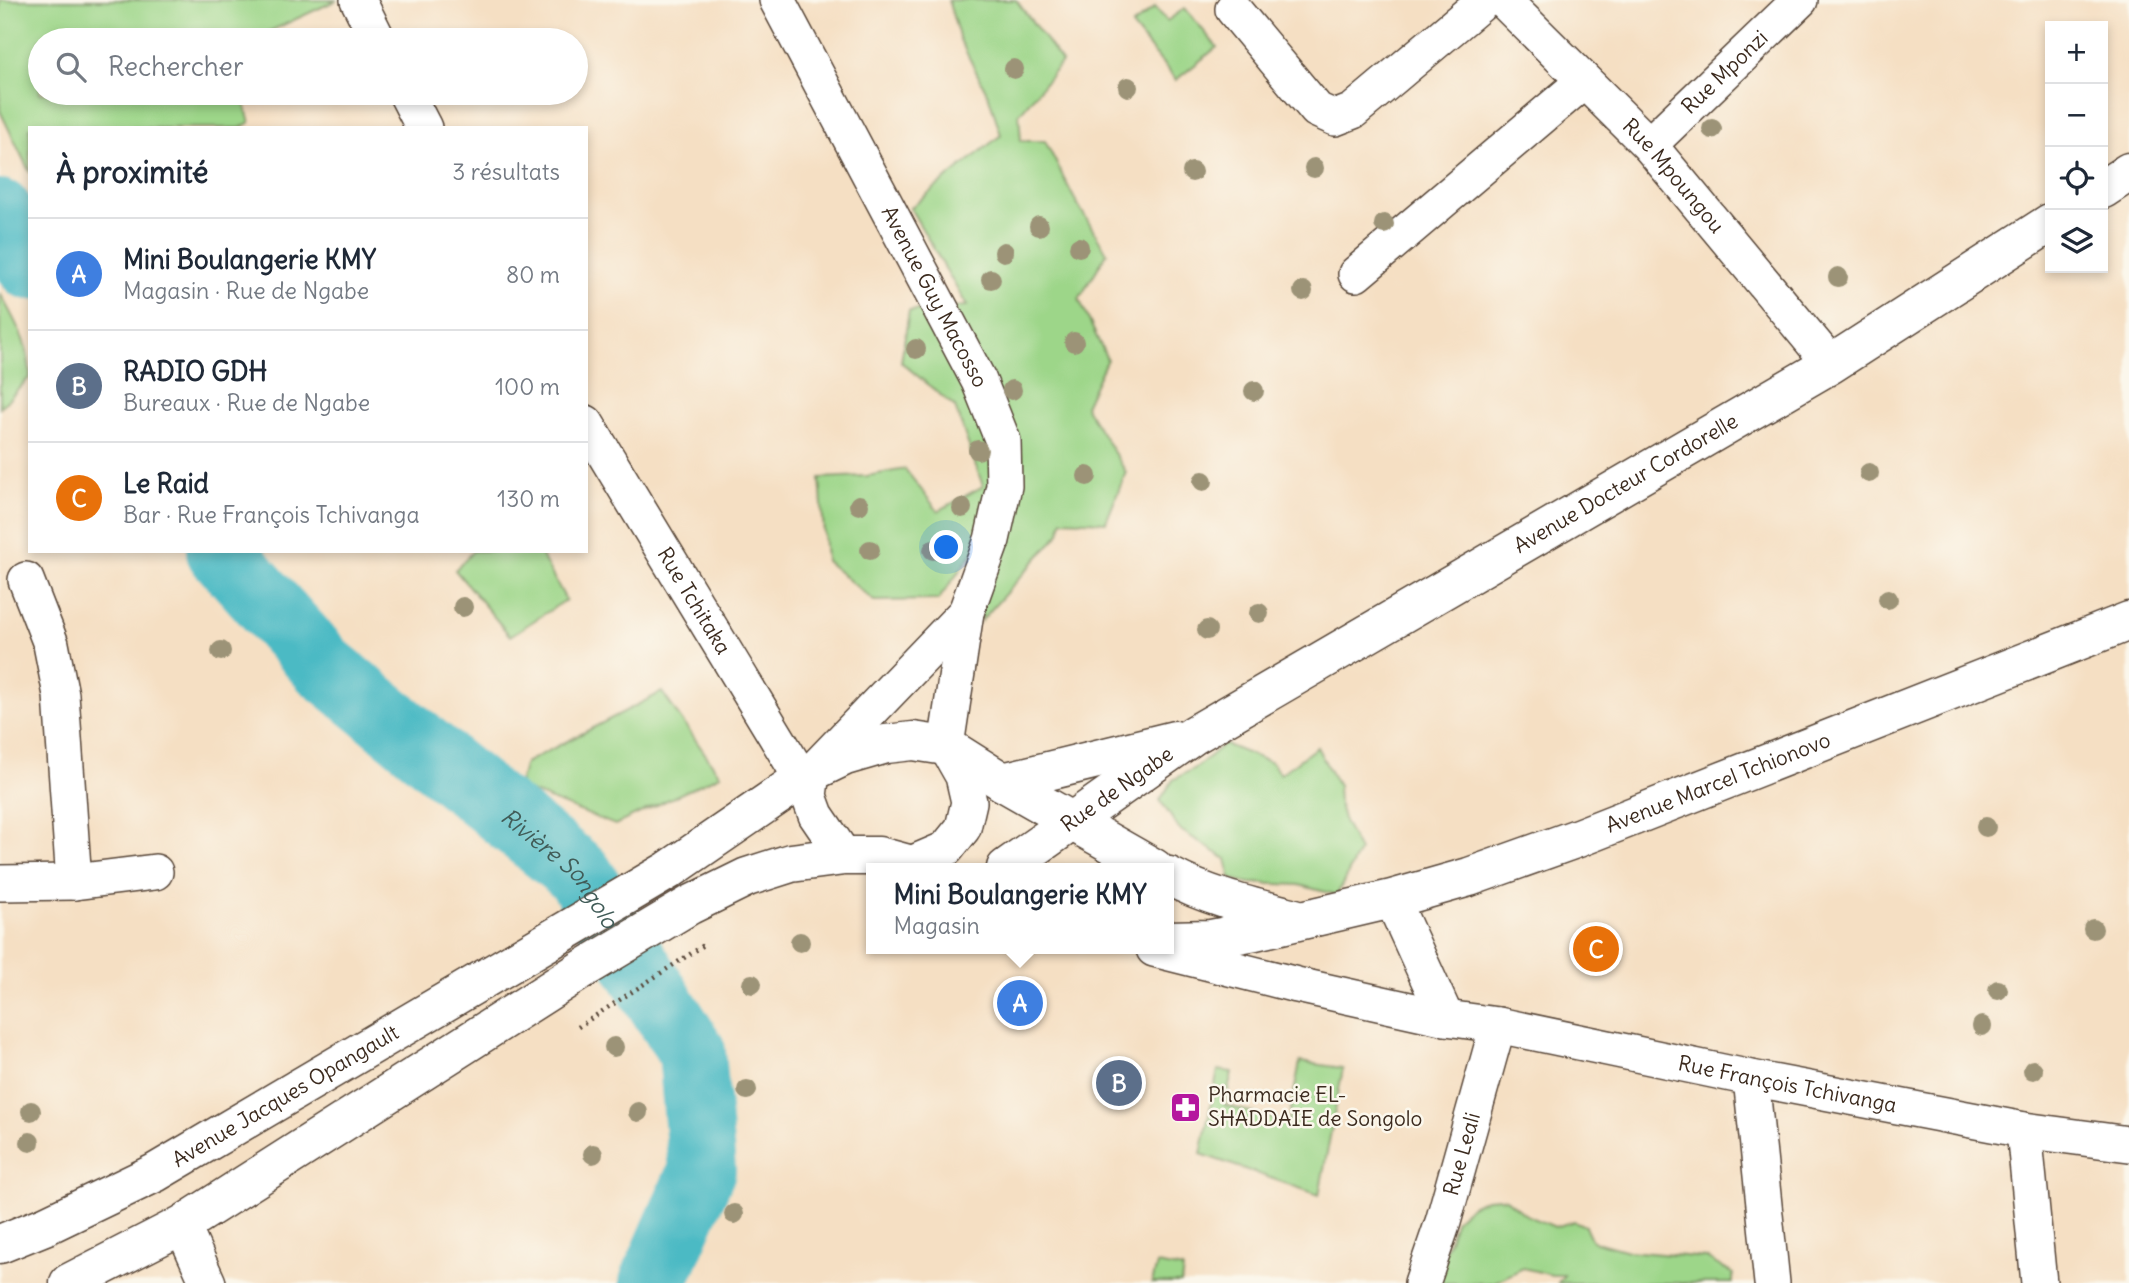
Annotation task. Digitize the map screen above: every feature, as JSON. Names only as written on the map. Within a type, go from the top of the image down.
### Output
[{"type":"main road","points":[[2108,186],[2129,172]]},
{"type":"main road","name":"Avenue Docteur Cordorelle","points":[[1194,735],[1831,365],[2045,226]]},
{"type":"main road","name":"Avenue Marcel Tchionovo","points":[[1174,940],[1211,939],[1255,931],[1392,900],[1469,877],[1578,838],[2129,621]]},
{"type":"main road","points":[[1003,782],[1194,735]]},
{"type":"main road","name":"Rue de Ngabe","points":[[1013,863],[1194,735]]},
{"type":"main road","points":[[807,775],[845,756],[886,744],[913,741],[946,746],[1071,822],[1145,863]]},
{"type":"main road","name":"Avenue Jacques Opangault","points":[[0,1244],[47,1225],[155,1173],[669,870],[807,775]]},
{"type":"main road","points":[[69,1283],[182,1225],[583,969],[690,905],[747,877],[791,863],[844,856],[879,856],[906,863]]},
{"type":"main road","points":[[1174,879],[1249,906],[1300,919]]},
{"type":"street","points":[[358,0],[373,28]]},
{"type":"street","name":"Avenue Guy Macosso","points":[[778,0],[979,381],[1003,441],[1004,486],[992,540],[966,612]]},
{"type":"street","points":[[1233,9],[1317,110],[1335,118],[1353,111],[1485,0]]},
{"type":"street","name":"Rue Mpoungou","points":[[1503,0],[1649,145],[1831,365]]},
{"type":"street","name":"Rue Mponzi","points":[[1649,145],[1800,0]]},
{"type":"street","points":[[1356,274],[1584,81]]},
{"type":"street","points":[[412,105],[423,126]]},
{"type":"street","name":"Rue Tchitaka","points":[[588,426],[807,775]]},
{"type":"street","points":[[26,580],[51,644],[61,695],[74,882]]},
{"type":"street","points":[[922,863],[946,849],[962,828],[969,802],[963,776],[946,746],[966,612]]},
{"type":"street","points":[[844,856],[816,815],[809,796],[807,775],[966,612]]},
{"type":"street","points":[[0,883],[74,882],[155,872]]},
{"type":"street","points":[[1392,900],[1446,1018]]},
{"type":"street","name":"Rue François Tchivanga","points":[[1174,954],[1446,1018],[1498,1025],[1751,1078],[2024,1129],[2129,1144]]},
{"type":"street","name":"Rue Leali","points":[[1422,1283],[1443,1222],[1498,1025]]},
{"type":"street","points":[[1751,1078],[1772,1283]]},
{"type":"street","points":[[2024,1129],[2039,1283]]},
{"type":"street","points":[[182,1225],[208,1283]]},
{"type":"path","points":[[578,1027],[708,942]]},
{"type":"green space","points":[[0,0],[337,0],[277,28],[28,28],[28,105],[245,105],[250,122],[243,126],[28,126],[28,169],[0,111]]},
{"type":"green space","points":[[948,0],[1016,0],[1062,62],[1019,114],[1021,141],[1045,141],[1074,198],[1107,253],[1079,299],[1107,359],[1085,406],[1126,472],[1106,522],[1062,520],[1060,533],[981,621],[979,545],[938,600],[874,601],[826,561],[820,478],[867,476],[905,469],[938,511],[983,486],[955,407],[901,362],[909,311],[967,306],[910,208],[1001,135],[989,97],[960,40]]},
{"type":"green space","points":[[1155,7],[1167,21],[1185,8],[1217,47],[1176,80],[1132,26]]},
{"type":"green space","points":[[0,293],[24,344],[28,360],[28,379],[0,408]]},
{"type":"green space","points":[[471,553],[540,553],[566,600],[510,636],[455,570]]},
{"type":"green space","points":[[662,692],[720,775],[615,825],[518,787],[525,763]]},
{"type":"green space","points":[[1224,744],[1272,763],[1280,774],[1317,747],[1338,786],[1343,819],[1359,851],[1337,895],[1299,885],[1249,883],[1231,879],[1226,859],[1179,829],[1160,800],[1173,780],[1198,766]]},
{"type":"green space","points":[[1300,1062],[1343,1068],[1319,1195],[1201,1154],[1218,1070],[1232,1072],[1225,1105],[1288,1123]]},
{"type":"green space","points":[[1486,1199],[1506,1199],[1526,1215],[1555,1227],[1574,1221],[1585,1226],[1592,1241],[1628,1251],[1706,1258],[1733,1274],[1733,1283],[1558,1283],[1564,1275],[1523,1268],[1493,1283],[1434,1283],[1456,1219],[1471,1206]]},
{"type":"green space","points":[[1157,1264],[1183,1269],[1181,1283],[1152,1283]]},
{"type":"waterway","name":"Rivière Songolo","points":[[0,213],[28,262]]},
{"type":"waterway","name":"Rivière Songolo","points":[[222,553],[324,667],[579,874],[692,1052],[702,1170],[653,1283]]},
{"type":"place","name":"Le Raid","points":[[1596,949]]},
{"type":"place","name":"Mini Boulangerie KMY","points":[[1020,1003]]},
{"type":"place","name":"RADIO GDH","points":[[1119,1083]]},
{"type":"place","name":"Pharmacie EL- SHADDAIE de Songolo","points":[[1185,1107]]}]
